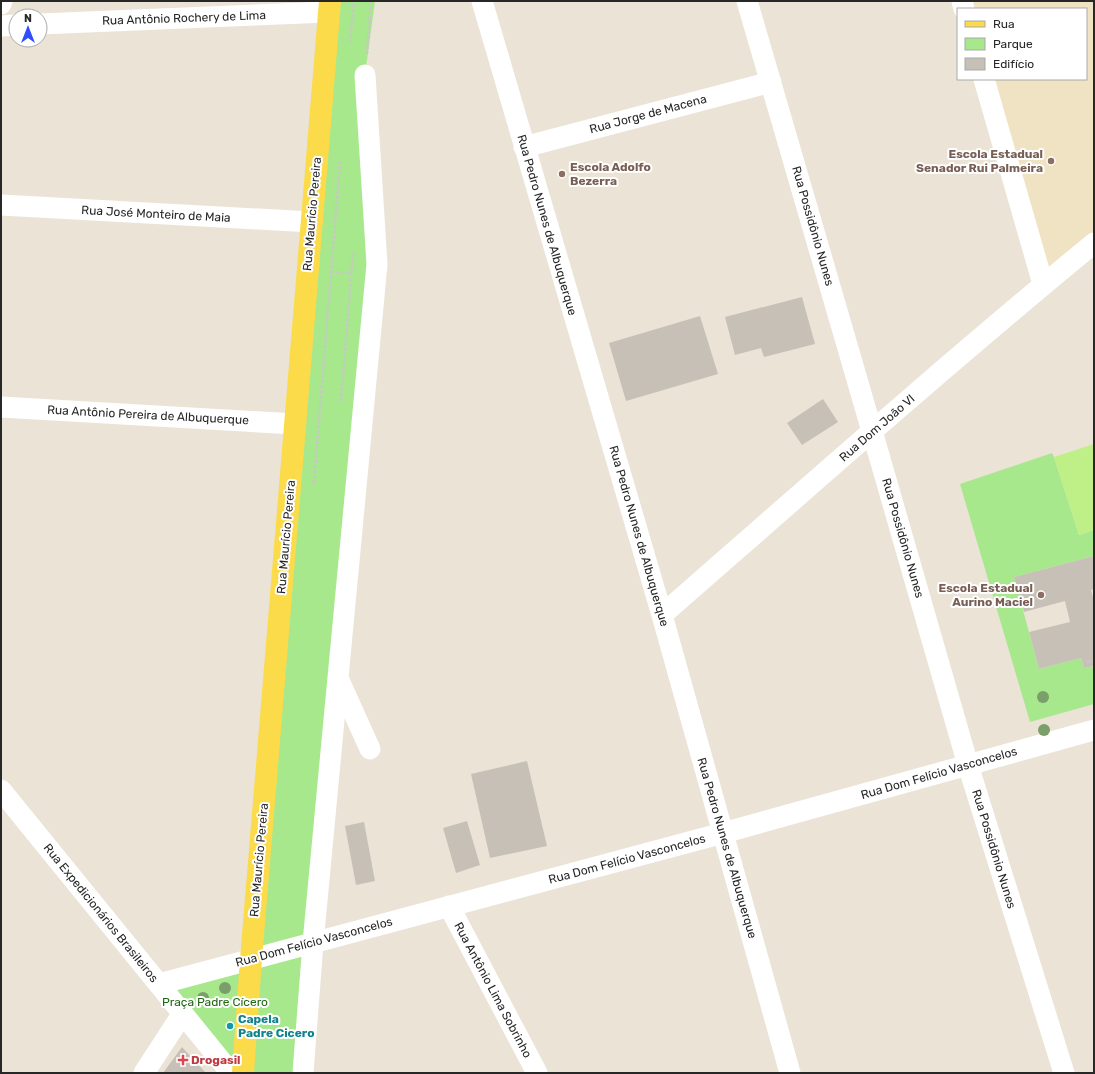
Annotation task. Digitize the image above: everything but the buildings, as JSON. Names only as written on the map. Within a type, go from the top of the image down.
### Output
[{"type":"main road","name":"Rua Maurício Pereira","points":[[243,1073],[329,6]]},
{"type":"street","name":"Rua Pedro Nunes de Albuquerque","points":[[482,1],[662,615],[790,1073]]},
{"type":"street","name":"Rua Possidônio Nunes","points":[[747,1],[968,765],[1064,1073]]},
{"type":"street","name":"Rua Antônio Rochery de Lima","points":[[48,24],[329,6]]},
{"type":"street","points":[[303,1073],[313,943],[377,264],[365,75]]},
{"type":"street","points":[[984,80],[1043,284]]},
{"type":"street","name":"Rua Jorge de Macena","points":[[524,147],[771,82]]},
{"type":"street","name":"Rua José Monteiro de Maia","points":[[1,205],[312,222]]},
{"type":"street","name":"Rua Dom João VI","points":[[662,615],[872,431],[1043,284],[1094,243]]},
{"type":"street","name":"Rua Antônio Pereira de Albuquerque","points":[[1,407],[295,424]]},
{"type":"street","points":[[338,677],[370,749]]},
{"type":"street","name":"Rua Dom Felício Vasconcelos","points":[[159,984],[723,833],[1094,730]]},
{"type":"street","name":"Rua Expedicionários Brasileiros","points":[[1,790],[231,1073]]},
{"type":"street","name":"Rua Antônio Lima Sobrinho","points":[[449,906],[537,1073]]},
{"type":"street","points":[[144,1073],[183,1013]]},
{"type":"path","points":[[350,48],[354,1]]},
{"type":"path","points":[[1087,662],[1094,660]]},
{"type":"shaded area","name":"Escola Estadual Senador Rui Palmeira","points":[[962,1],[1094,1],[1094,243],[1043,284],[984,80],[1087,80],[1087,8],[964,8]]},
{"type":"green space","name":"Praça Padre Cícero","points":[[330,1],[375,1],[365,75],[377,264],[303,1073],[231,1073],[159,984],[251,959]]},
{"type":"green space","points":[[1094,444],[1094,530],[1079,535],[1054,457]]},
{"type":"green space","points":[[1052,453],[1079,535],[1094,530],[1094,556],[1014,577],[1039,669],[1081,658],[1084,668],[1094,666],[1094,704],[1030,722],[960,484]]},
{"type":"place","name":"Escola Estadual Senador Rui Palmeira","points":[[1051,161]]},
{"type":"place","name":"Escola Adolfo Bezerra","points":[[562,174]]},
{"type":"place","name":"Escola Estadual Aurino Maciel","points":[[1041,595]]},
{"type":"place","name":"Capela Padre Cicero","points":[[230,1026]]},
{"type":"place","name":"Drogasil","points":[[183,1060]]}]
